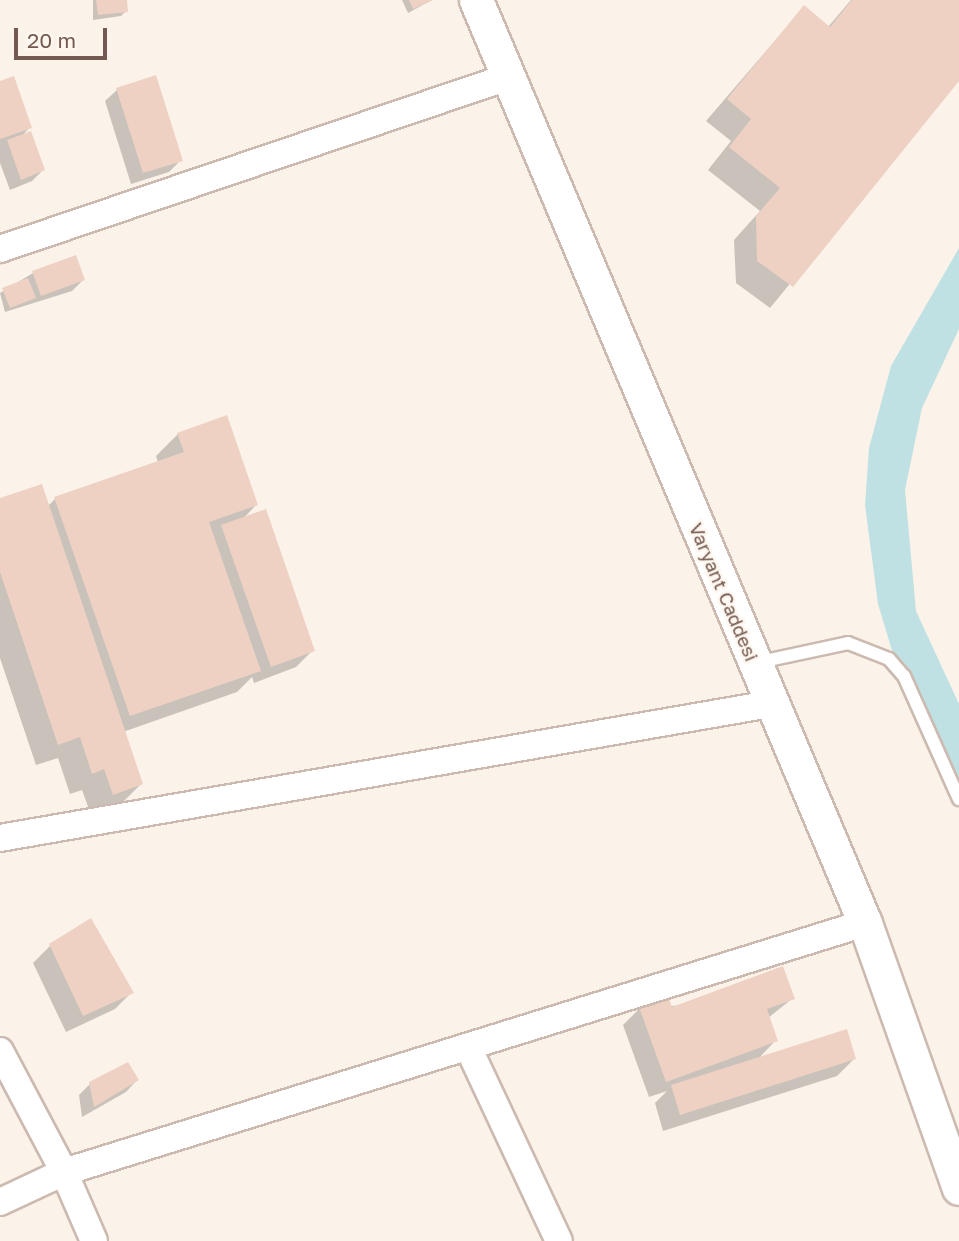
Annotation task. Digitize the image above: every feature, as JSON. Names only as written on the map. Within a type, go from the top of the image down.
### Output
[{"type":"street","name":"Varyant Caddesi","points":[[476,0],[770,704],[865,923],[959,1188]]},
{"type":"street","points":[[0,248],[508,77]]},
{"type":"street","points":[[0,838],[770,704]]},
{"type":"street","points":[[0,1202],[64,1172],[865,923]]},
{"type":"street","points":[[468,1048],[559,1241]]},
{"type":"street","points":[[0,1051],[64,1172],[94,1241]]},
{"type":"lane","points":[[754,664],[848,643],[889,659],[904,676],[959,799]]},
{"type":"water","points":[[959,248],[959,329],[922,408],[905,490],[916,611],[959,704],[959,778],[893,654],[878,604],[865,505],[869,448],[891,366]]},
{"type":"building","points":[[96,0],[127,0],[128,12],[98,15]]},
{"type":"building","points":[[409,0],[433,0],[413,9]]},
{"type":"building","points":[[852,0],[959,0],[959,81],[793,287],[757,261],[756,216],[780,188],[729,147],[751,119],[727,99],[804,5],[830,27]]},
{"type":"building","points":[[156,75],[183,161],[143,173],[116,88]]},
{"type":"building","points":[[14,76],[32,128],[0,139],[0,81]]},
{"type":"building","points":[[31,131],[45,170],[21,180],[7,140]]},
{"type":"building","points":[[76,255],[85,280],[41,296],[32,271]]},
{"type":"building","points":[[28,278],[36,298],[10,308],[2,288]]},
{"type":"building","points":[[227,415],[258,505],[209,522],[261,671],[130,716],[54,497],[184,452],[177,433]]},
{"type":"building","points":[[42,484],[143,784],[113,795],[104,769],[92,774],[80,737],[58,745],[0,572],[0,498]]},
{"type":"building","points":[[266,509],[315,651],[271,667],[221,525]]},
{"type":"building","points":[[91,918],[134,993],[83,1016],[49,944]]},
{"type":"building","points":[[783,966],[795,999],[767,1009],[778,1041],[666,1082],[639,1007],[668,996],[672,1007]]},
{"type":"building","points":[[847,1029],[856,1059],[680,1115],[671,1085]]},
{"type":"building","points":[[128,1062],[139,1080],[94,1107],[89,1082]]}]
